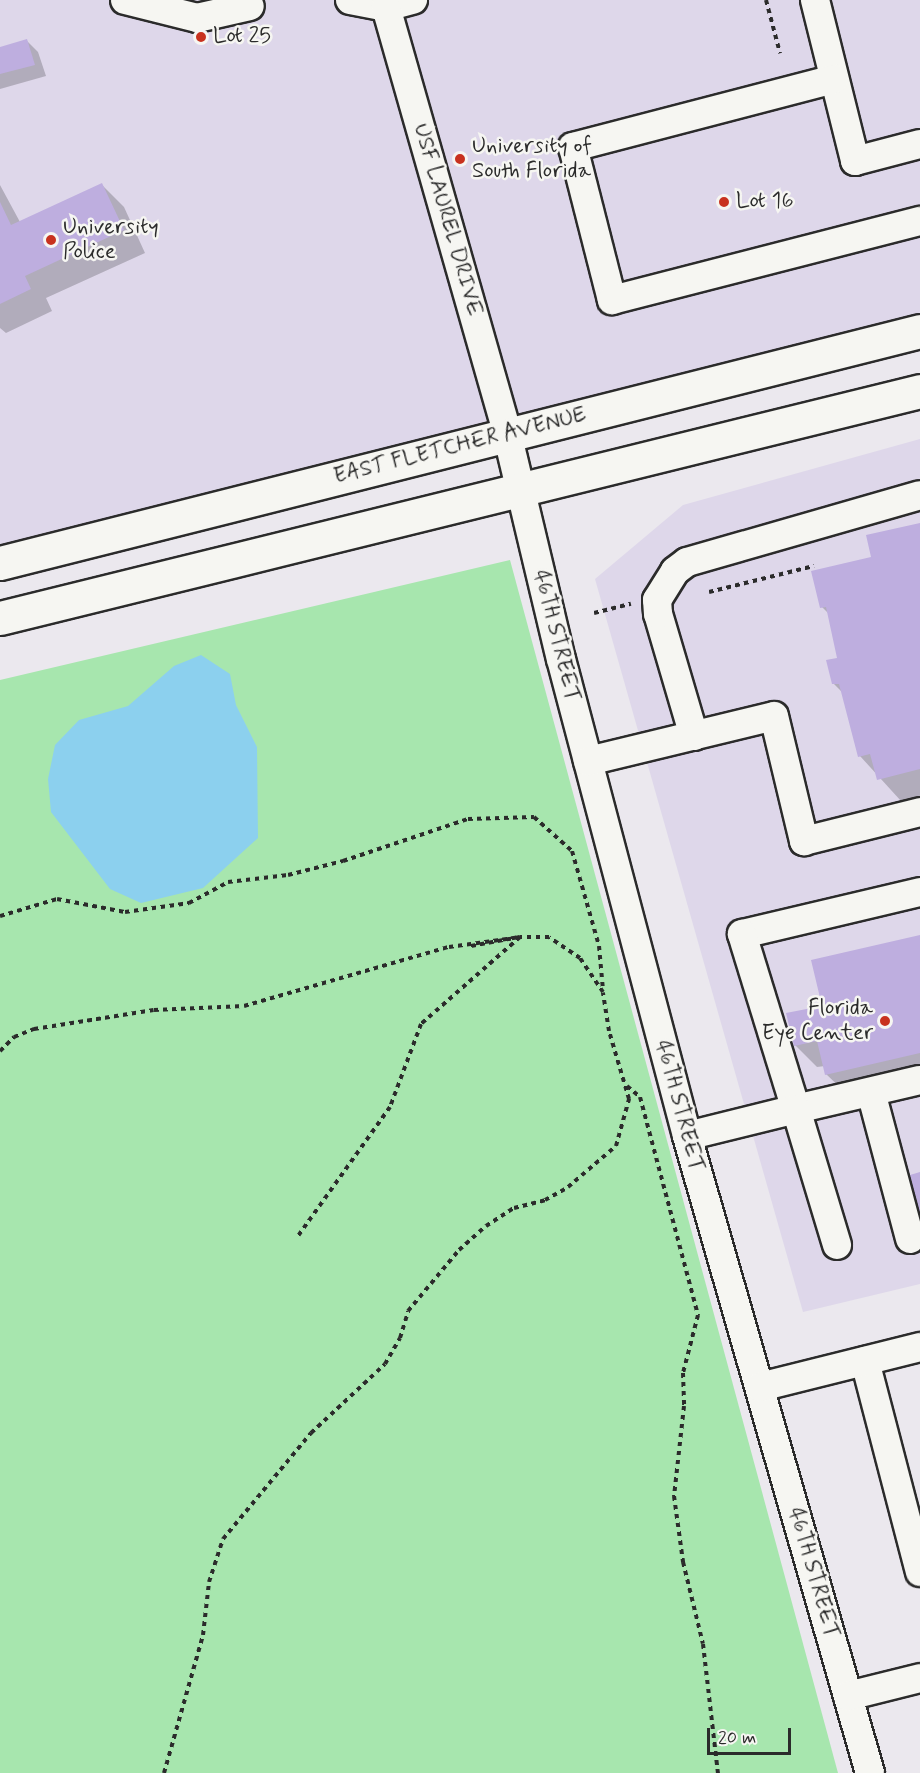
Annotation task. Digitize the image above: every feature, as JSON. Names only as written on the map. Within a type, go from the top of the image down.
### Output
[{"type":"main road","name":"EAST FLETCHER AVENUE","points":[[0,563],[920,331]]},
{"type":"main road","points":[[0,618],[521,492],[920,391]]},
{"type":"street","points":[[125,0],[197,18],[250,6]]},
{"type":"street","name":"USF LAUREL DRIVE","points":[[350,0],[400,4],[507,434]]},
{"type":"street","points":[[815,0],[855,161],[920,144]]},
{"type":"street","points":[[834,79],[573,147],[612,300],[920,221]]},
{"type":"street","name":"46TH STREET","points":[[507,434],[588,761],[687,1136],[870,1773]]},
{"type":"street","points":[[694,736],[658,614],[657,600],[675,571],[687,562],[920,495]]},
{"type":"street","points":[[588,761],[774,716],[804,841],[920,812]]},
{"type":"street","points":[[837,1245],[742,934],[920,892]]},
{"type":"street","points":[[687,1136],[920,1080]]},
{"type":"street","points":[[871,1092],[910,1239]]},
{"type":"street","points":[[760,1387],[920,1347]]},
{"type":"street","points":[[865,1361],[920,1572]]},
{"type":"street","points":[[848,1696],[920,1678]]},
{"type":"path","points":[[766,0],[780,53]]},
{"type":"path","points":[[709,592],[814,566]]},
{"type":"path","points":[[594,613],[638,603]]},
{"type":"path","points":[[0,916],[57,899],[126,912],[189,903],[228,882],[288,875],[344,861],[468,819],[534,817],[572,851],[599,946],[609,1031],[629,1099],[616,1146],[568,1187],[545,1200],[514,1208],[486,1226],[459,1250],[408,1311],[400,1338],[385,1364],[310,1433],[224,1539],[209,1582],[203,1635],[164,1773]]},
{"type":"path","points":[[0,1051],[15,1037],[34,1029],[154,1010],[244,1006],[449,947],[520,937],[549,937],[580,958],[603,993]]},
{"type":"path","points":[[471,946],[520,937]]},
{"type":"path","points":[[298,1236],[315,1218],[390,1107],[421,1024],[520,937]]},
{"type":"path","points":[[626,1085],[640,1097],[698,1315],[683,1373],[684,1406],[674,1496],[683,1562],[703,1644],[718,1773]]},
{"type":"shaded area","name":"University of South Florida","points":[[0,0],[920,0],[920,318],[0,546]]},
{"type":"shaded area","points":[[920,439],[920,1284],[803,1312],[595,579],[683,505]]},
{"type":"green space","points":[[510,560],[838,1773],[0,1773],[0,680]]},
{"type":"water","points":[[201,655],[230,674],[236,705],[257,747],[258,838],[203,888],[141,903],[110,889],[51,812],[48,779],[55,745],[79,720],[128,706],[174,666]]},
{"type":"building","points":[[27,39],[35,65],[0,74],[0,47]]},
{"type":"building","name":"University Police","points":[[102,183],[124,230],[25,276],[31,289],[0,304],[0,202],[11,225]]},
{"type":"building","points":[[920,523],[920,769],[877,780],[870,754],[858,757],[839,684],[832,684],[826,660],[837,658],[826,607],[820,608],[811,571],[871,557],[866,535]]},
{"type":"building","points":[[920,935],[920,1053],[825,1075],[817,1041],[794,1046],[786,1013],[822,1006],[811,960]]},
{"type":"building","points":[[920,1172],[920,1211],[919,1211],[910,1175]]},
{"type":"place","name":"Lot 25","points":[[201,37]]},
{"type":"place","name":"University of South Florida","points":[[460,159]]},
{"type":"place","name":"Lot 16","points":[[724,202]]},
{"type":"place","name":"University Police","points":[[51,240]]},
{"type":"place","name":"Florida Eye Center","points":[[885,1021]]}]
